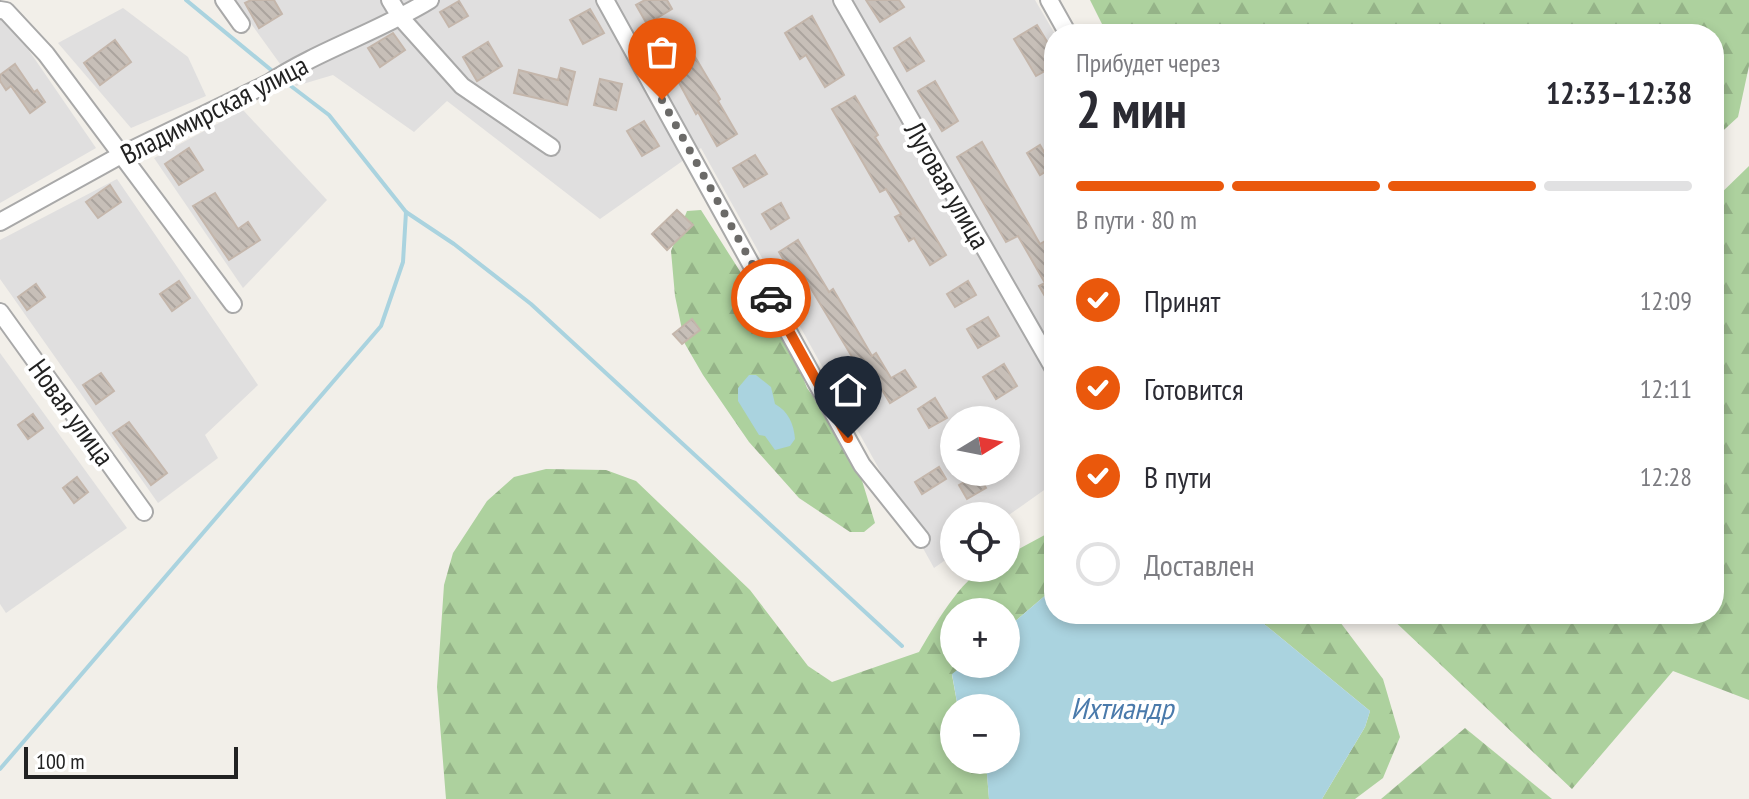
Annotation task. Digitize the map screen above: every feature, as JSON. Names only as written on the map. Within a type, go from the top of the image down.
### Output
[{"type":"street","points":[[224,0],[241,24]]},
{"type":"street","points":[[390,0],[401,18],[462,86],[551,147]]},
{"type":"street","name":"Владимирская улица","points":[[0,222],[121,155],[269,83],[288,70],[401,18],[430,0]]},
{"type":"street","points":[[605,0],[862,465],[921,539]]},
{"type":"street","name":"Луговая улица","points":[[842,0],[1044,352]]},
{"type":"street","points":[[1049,0],[1062,24]]},
{"type":"street","points":[[0,10],[6,11],[46,54],[233,304]]},
{"type":"street","name":"Новая улица","points":[[0,312],[144,512]]},
{"type":"shaded area","points":[[234,0],[1035,0],[1049,24],[1044,24],[1044,490],[1020,507],[1020,502],[940,502],[940,564],[934,568],[701,148],[600,219],[447,101],[414,132],[333,75],[296,86]]},
{"type":"shaded area","points":[[123,8],[188,57],[206,96],[131,128],[58,43]]},
{"type":"shaded area","points":[[0,19],[12,26],[96,148],[0,203]]},
{"type":"shaded area","points":[[243,110],[327,200],[243,288],[154,158]]},
{"type":"shaded area","points":[[117,179],[258,385],[205,435],[218,458],[158,503],[0,279],[0,240]]},
{"type":"shaded area","points":[[0,353],[127,528],[6,613],[0,604]]},
{"type":"green space","points":[[1090,0],[1749,0],[1749,66],[1738,117],[1724,130],[1724,24],[1102,24]]},
{"type":"green space","points":[[1749,166],[1749,700],[1673,671],[1572,789],[1398,624],[1724,624],[1724,190]]},
{"type":"green space","points":[[701,210],[743,276],[784,328],[807,388],[853,451],[875,523],[864,532],[850,532],[799,498],[749,442],[685,344],[675,296],[671,251],[687,211]]},
{"type":"green space","points":[[546,469],[606,470],[636,481],[750,590],[808,666],[832,682],[919,652],[940,618],[940,678],[953,678],[955,694],[940,694],[940,774],[987,774],[989,799],[446,799],[437,687],[444,585],[453,553],[487,501],[514,477]]},
{"type":"green space","points":[[1044,535],[1044,597],[1020,617],[1020,598],[953,598],[967,582],[1020,582],[1020,548]]},
{"type":"green space","points":[[1264,624],[1342,624],[1383,679],[1400,737],[1383,778],[1355,799],[1322,799],[1365,727],[1370,711]]},
{"type":"green space","points":[[1465,728],[1552,799],[1381,799]]},
{"type":"water","points":[[749,375],[756,375],[771,387],[775,404],[790,418],[795,439],[790,446],[775,450],[765,436],[759,435],[738,401],[738,388]]},
{"type":"water","name":"Ихтиандр","points":[[1044,597],[1044,624],[1264,624],[1370,711],[1365,727],[1322,799],[989,799],[987,774],[1020,774],[1020,694],[956,694],[953,678],[1020,678],[1020,617]]},
{"type":"building","points":[[274,0],[282,14],[259,28],[245,3]]},
{"type":"building","points":[[645,0],[667,0],[672,9],[647,24],[636,5]]},
{"type":"building","points":[[866,0],[899,0],[904,7],[880,22]]},
{"type":"building","points":[[459,1],[468,16],[449,27],[440,12]]},
{"type":"building","points":[[590,9],[604,33],[583,44],[570,20]]},
{"type":"building","points":[[812,16],[844,75],[825,87],[806,55],[800,59],[785,33]]},
{"type":"building","points":[[1037,25],[1044,37],[1044,72],[1036,76],[1014,39]]},
{"type":"building","points":[[393,33],[405,50],[380,67],[368,48]]},
{"type":"building","points":[[910,38],[924,61],[907,71],[894,48]]},
{"type":"building","points":[[115,40],[131,62],[100,85],[84,63]]},
{"type":"building","points":[[685,40],[737,134],[717,146],[663,53]]},
{"type":"building","points":[[488,42],[502,66],[477,81],[463,57]]},
{"type":"building","points":[[15,64],[34,92],[37,90],[45,102],[30,113],[11,86],[6,90],[0,81],[0,75]]},
{"type":"building","points":[[561,68],[575,72],[567,105],[514,93],[519,70],[558,80]]},
{"type":"building","points":[[600,79],[622,84],[616,110],[594,105]]},
{"type":"building","points":[[935,81],[958,121],[942,131],[918,91]]},
{"type":"building","points":[[855,96],[878,135],[875,137],[946,255],[930,265],[914,238],[909,241],[895,217],[901,214],[886,189],[880,192],[832,109]]},
{"type":"building","points":[[644,121],[659,146],[642,156],[627,131]]},
{"type":"building","points":[[982,142],[1040,244],[1044,242],[1044,281],[1018,236],[1006,242],[957,157]]},
{"type":"building","points":[[1040,145],[1044,152],[1044,173],[1040,175],[1027,153]]},
{"type":"building","points":[[189,148],[203,170],[179,185],[165,164]]},
{"type":"building","points":[[755,155],[767,174],[744,187],[733,168]]},
{"type":"building","points":[[110,185],[121,202],[98,218],[86,202]]},
{"type":"building","points":[[215,193],[238,229],[248,222],[260,240],[229,260],[193,206]]},
{"type":"building","points":[[781,203],[789,218],[771,229],[762,214]]},
{"type":"building","points":[[677,210],[693,225],[667,250],[652,234]]},
{"type":"building","points":[[798,240],[829,292],[833,289],[872,356],[876,353],[891,378],[905,370],[916,387],[890,403],[875,378],[865,383],[807,282],[800,286],[779,252]]},
{"type":"building","points":[[179,281],[190,298],[172,311],[160,294]]},
{"type":"building","points":[[968,281],[976,295],[955,307],[947,294]]},
{"type":"building","points":[[36,284],[45,297],[27,310],[18,297]]},
{"type":"building","points":[[988,317],[999,336],[978,348],[967,329]]},
{"type":"building","points":[[692,319],[700,330],[682,344],[673,334]]},
{"type":"building","points":[[1004,364],[1017,386],[996,399],[983,377]]},
{"type":"building","points":[[101,373],[114,391],[96,404],[83,385]]},
{"type":"building","points":[[935,398],[940,406],[940,422],[929,428],[918,409]]},
{"type":"building","points":[[33,414],[43,428],[28,439],[18,425]]},
{"type":"building","points":[[129,422],[167,473],[151,485],[113,433]]},
{"type":"building","points":[[940,469],[940,483],[922,494],[915,482]]},
{"type":"building","points":[[77,477],[88,492],[74,503],[63,488]]},
{"type":"building","points":[[960,486],[985,486],[986,488],[967,499]]},
{"type":"waterway","points":[[186,0],[276,74]]},
{"type":"waterway","points":[[283,80],[329,115],[406,212],[454,244],[531,304],[902,646]]},
{"type":"waterway","points":[[0,769],[381,326],[403,262],[406,212]]},
{"type":"way so far","points":[[662,100],[771,298]]},
{"type":"route","points":[[771,298],[848,438]]}]
